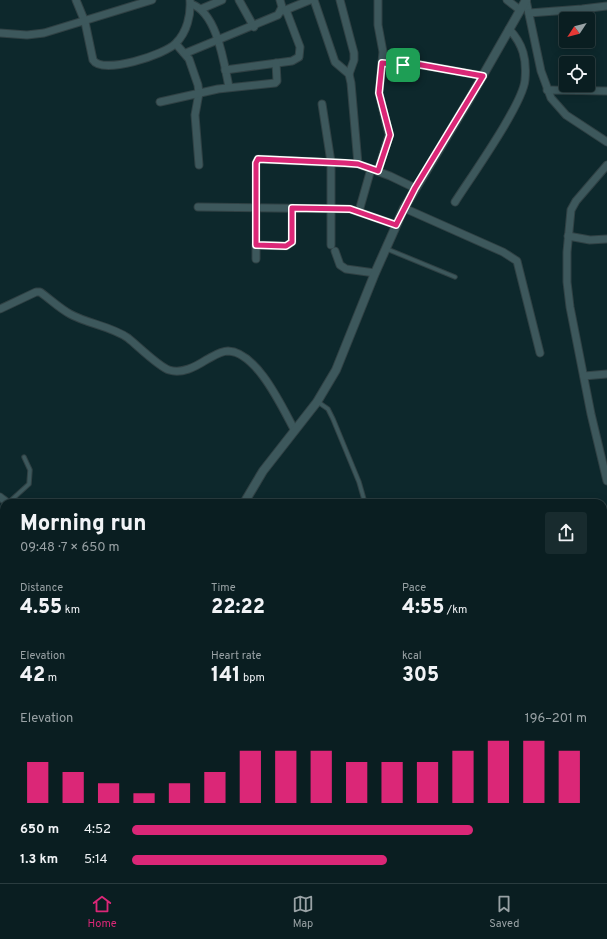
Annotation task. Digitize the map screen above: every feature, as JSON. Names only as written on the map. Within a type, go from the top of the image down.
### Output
[{"type":"street","points":[[76,0],[85,22],[93,60],[100,65],[134,62],[154,56],[176,44],[187,26],[190,2],[201,9],[208,19],[218,41],[229,87]]},
{"type":"street","points":[[0,34],[27,35],[44,33],[85,22],[150,0]]},
{"type":"street","points":[[201,9],[222,0]]},
{"type":"street","points":[[239,0],[254,27]]},
{"type":"street","points":[[225,70],[296,60],[301,52],[283,11],[280,0]]},
{"type":"street","points":[[186,53],[254,27],[283,11],[310,0]]},
{"type":"street","points":[[314,0],[335,62],[349,74]]},
{"type":"street","points":[[340,0],[354,53],[354,60],[349,74],[354,104],[358,164]]},
{"type":"street","points":[[378,0],[378,25],[382,44],[379,93],[390,135],[378,171]]},
{"type":"street","points":[[507,0],[520,10]]},
{"type":"street","points":[[246,499],[262,471],[317,402],[336,370],[375,273],[404,208],[483,76],[526,0]]},
{"type":"street","points":[[526,0],[547,90],[557,106],[566,115],[607,142]]},
{"type":"street","points":[[529,13],[582,10],[607,6]]},
{"type":"street","points":[[456,202],[512,111],[524,86],[525,80],[522,46],[518,38],[509,29]]},
{"type":"street","points":[[176,44],[186,53],[196,78],[199,93],[195,115],[199,165]]},
{"type":"street","points":[[160,102],[229,87],[275,83],[278,78],[276,63]]},
{"type":"street","points":[[382,63],[403,65],[416,64],[483,76]]},
{"type":"street","points":[[547,90],[607,91]]},
{"type":"street","points":[[322,104],[331,162],[333,248],[340,265],[346,269],[375,273]]},
{"type":"street","points":[[256,259],[256,163],[258,159],[358,164],[378,171],[415,188]]},
{"type":"street","points":[[607,165],[576,201],[570,216],[568,236],[568,295],[607,481]]},
{"type":"street","points":[[359,211],[371,169]]},
{"type":"street","points":[[198,207],[331,208],[359,211],[396,225]]},
{"type":"street","points":[[256,245],[286,246],[292,242],[292,208]]},
{"type":"street","points":[[404,208],[503,252],[517,261],[540,353]]},
{"type":"street","points":[[568,236],[590,240],[607,239]]},
{"type":"street","points":[[0,309],[36,292],[40,292],[70,314],[127,337],[167,370],[176,372],[196,366],[216,354],[227,351],[238,353],[248,360],[262,375],[294,430]]},
{"type":"street","points":[[584,376],[607,374]]},
{"type":"lane","points":[[386,248],[455,277]]},
{"type":"lane","points":[[317,402],[323,404],[328,409],[359,482],[363,499]]},
{"type":"lane","points":[[12,499],[28,484],[30,470],[24,457]]},
{"type":"route","points":[[382,63],[403,65],[416,64],[483,76],[415,188],[396,225],[350,209],[292,208],[292,242],[286,246],[256,245],[256,163],[258,159],[358,164],[378,171],[389,142],[390,135],[379,93],[382,63]]}]
